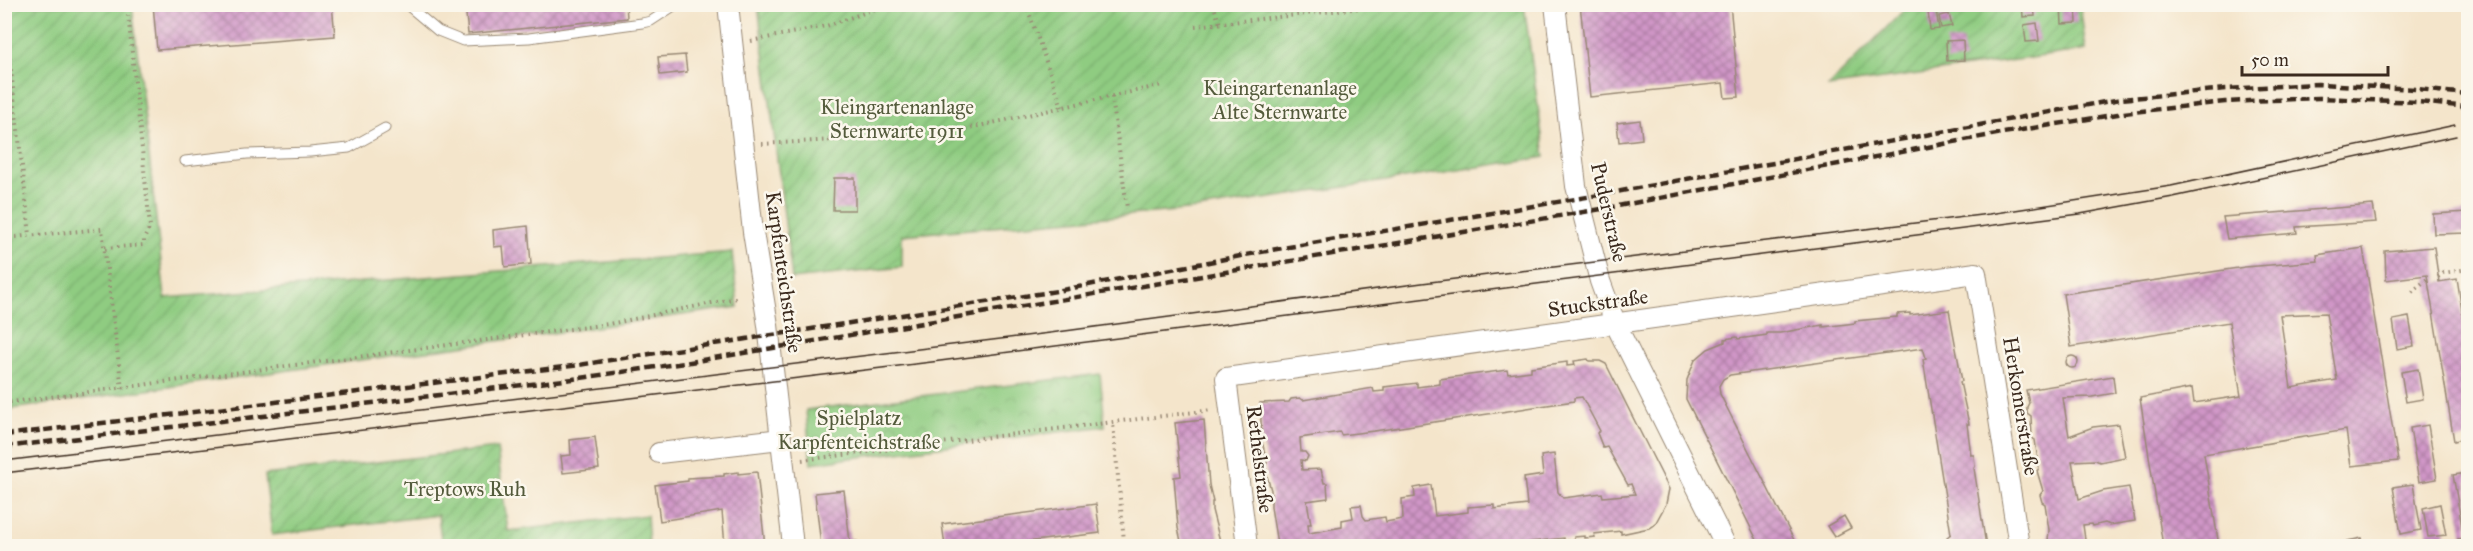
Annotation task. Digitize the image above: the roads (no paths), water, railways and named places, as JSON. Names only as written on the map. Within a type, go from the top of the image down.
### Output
[{"type":"street","name":"Karpfenteichstraße","points":[[728,4],[753,232],[765,303],[793,546]]},
{"type":"street","name":"Puderstraße","points":[[1554,4],[1576,186],[1600,281],[1616,325],[1720,545]]},
{"type":"street","name":"Stuckstraße","points":[[1226,378],[1976,273]]},
{"type":"street","name":"Herkomerstraße","points":[[1976,273],[2019,546]]},
{"type":"street","name":"Rethelstraße","points":[[1226,378],[1247,546]]},
{"type":"street","points":[[659,453],[781,439]]},
{"type":"lane","points":[[406,4],[438,31],[463,41],[529,38],[642,23],[651,21],[677,4]]},
{"type":"lane","points":[[185,161],[248,154],[349,148],[385,128]]},
{"type":"tram line","points":[[4,461],[1050,333],[1422,283],[1989,214],[2171,186],[2455,125]]},
{"type":"tram line","points":[[4,473],[940,361],[2080,214],[2173,197],[2456,136]]},
{"type":"railway","points":[[4,435],[572,366],[1057,291],[1277,249],[1605,194],[2121,99],[2226,89],[2318,84],[2468,94]]},
{"type":"railway","points":[[4,447],[573,379],[684,363],[1607,208],[1991,135],[2124,113],[2225,102],[2319,98],[2418,102],[2468,107]]},
{"type":"park label","name":"Kleingartenanlage Alte Sternwarte","points":[[1280,100]]},
{"type":"park label","name":"Kleingartenanlage Sternwarte 1911","points":[[897,119]]},
{"type":"park label","name":"Spielplatz Karpfenteichstraße","points":[[859,430]]},
{"type":"park label","name":"Treptows Ruh","points":[[465,489]]}]
